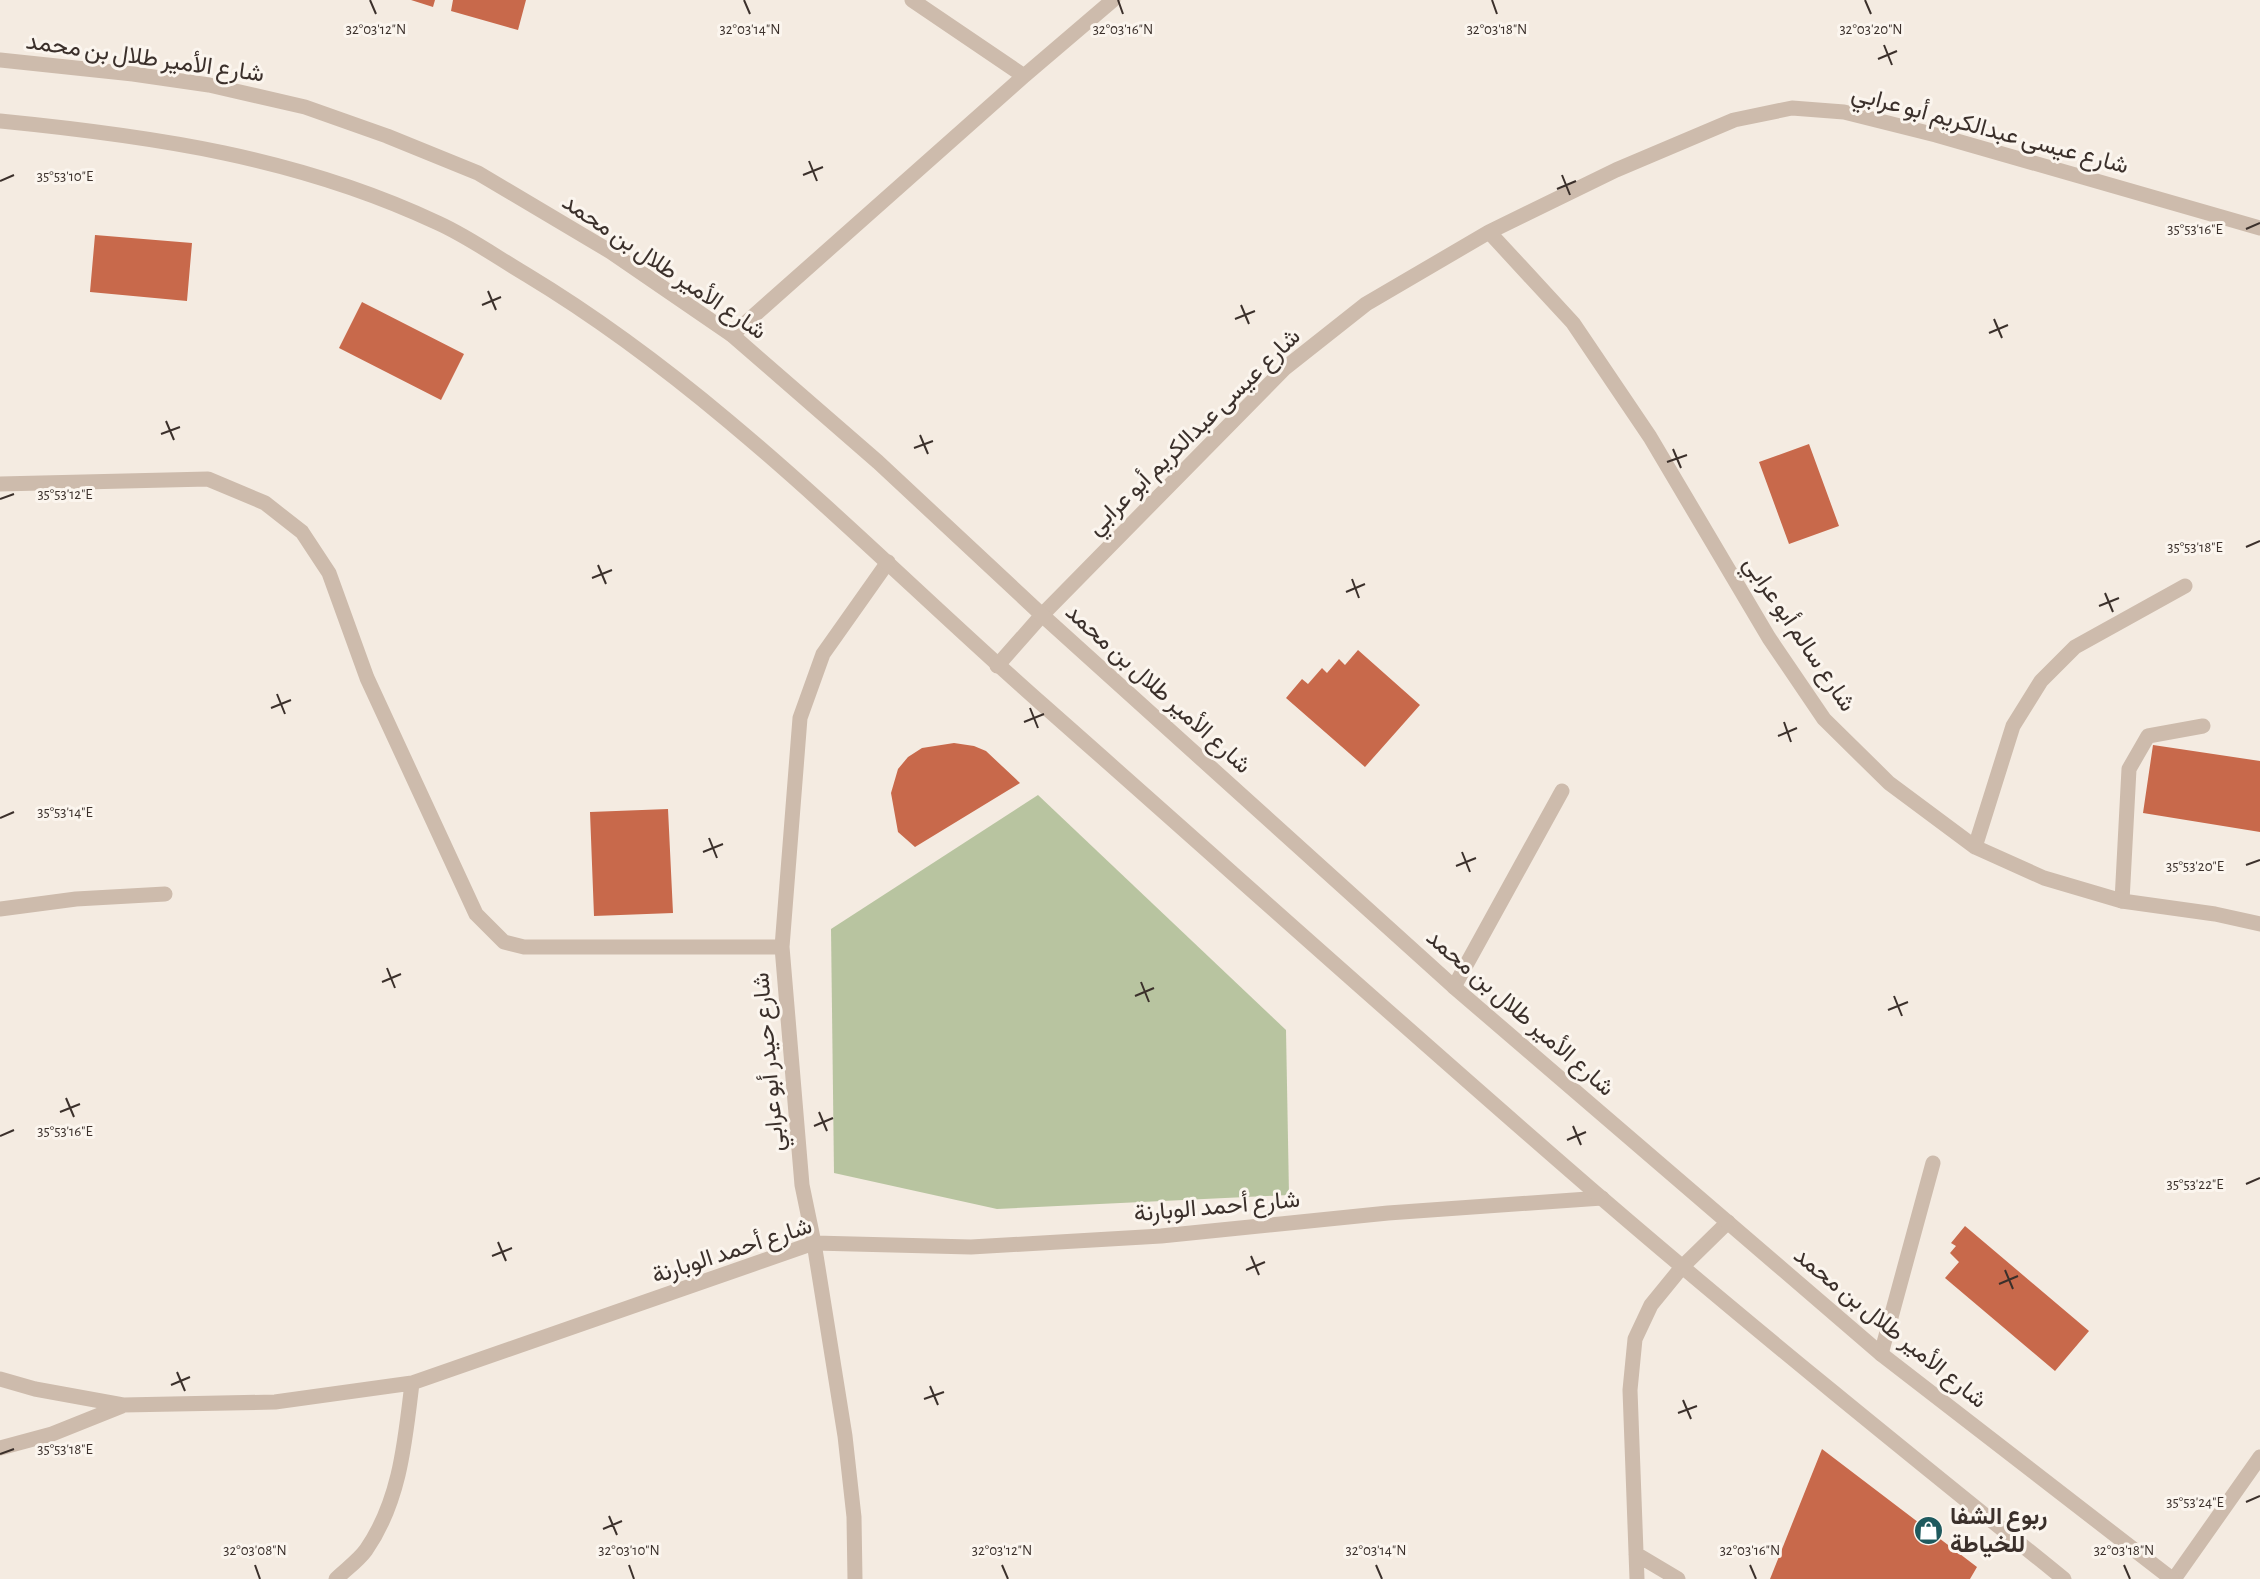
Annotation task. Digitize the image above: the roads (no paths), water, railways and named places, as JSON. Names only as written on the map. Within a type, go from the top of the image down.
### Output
[{"type":"street","points":[[912,0],[1024,76]]},
{"type":"street","points":[[732,335],[1113,0]]},
{"type":"street","name":"شارع الأمير طلال بن محمد","points":[[0,60],[133,74],[208,85],[305,107],[387,136],[478,173],[611,252],[732,335],[878,462],[1042,615],[1454,987],[1881,1354],[2173,1579]]},
{"type":"street","name":"شارع عيسى عبدالكريم أبو عرابي","points":[[998,666],[1042,615],[1285,368],[1366,304],[1489,232],[1616,170],[1734,120],[1792,108],[1844,112],[1936,135],[2260,228]]},
{"type":"street","points":[[0,121],[198,146],[280,164],[358,188],[444,225],[570,301],[668,372],[758,445],[888,562],[998,666],[1602,1198],[2063,1578]]},
{"type":"street","name":"شارع سالم أبو عرابي","points":[[1489,232],[1573,323],[1650,437],[1769,638],[1824,719],[1889,783],[1975,847],[2044,878],[2122,901],[2215,914],[2260,924]]},
{"type":"street","points":[[0,484],[208,479],[265,503],[302,532],[329,573],[367,678],[476,915],[504,942],[524,947],[782,947]]},
{"type":"street","name":"شارع حيدر أبو عرابي","points":[[855,1579],[854,1517],[845,1436],[814,1243],[802,1185],[782,947],[800,718],[823,654],[888,562]]},
{"type":"street","points":[[1975,847],[2013,726],[2041,681],[2075,647],[2185,586]]},
{"type":"street","points":[[2122,901],[2129,769],[2148,736],[2203,726]]},
{"type":"street","points":[[1454,987],[1562,791]]},
{"type":"street","points":[[0,909],[76,899],[165,894]]},
{"type":"street","points":[[1881,1354],[1933,1163]]},
{"type":"street","name":"شارع أحمد الوبارنة","points":[[0,1379],[35,1389],[123,1405],[275,1402],[412,1383],[814,1243],[995,1246],[1161,1236],[1388,1213],[1602,1198]]},
{"type":"street","points":[[1637,1579],[1630,1390],[1635,1339],[1651,1305],[1683,1267],[1728,1222]]},
{"type":"street","points":[[336,1579],[365,1551],[387,1511],[402,1465],[412,1383]]},
{"type":"street","points":[[0,1448],[52,1434],[123,1405]]},
{"type":"street","points":[[2173,1579],[2260,1457]]},
{"type":"street","points":[[1636,1554],[1678,1579]]},
{"type":"place","name":"ربوع الشفا للخياطة","points":[[1929,1531]]}]
